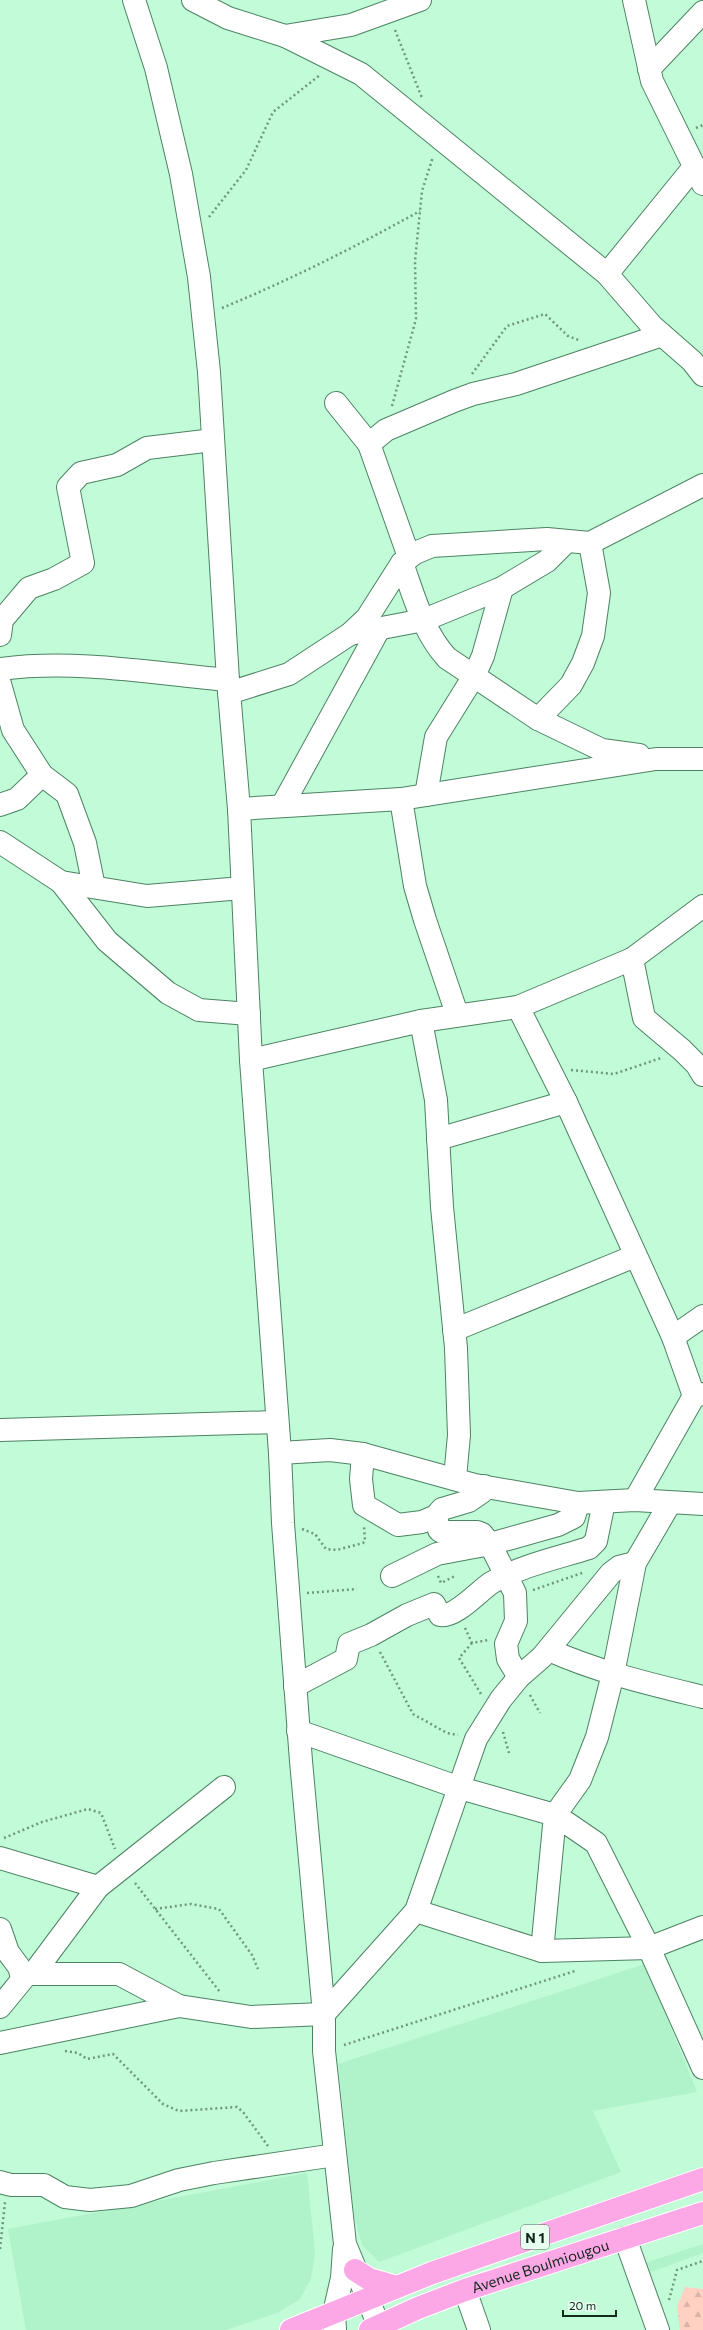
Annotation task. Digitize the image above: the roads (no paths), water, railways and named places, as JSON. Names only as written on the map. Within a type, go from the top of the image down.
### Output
[{"type":"highway","name":"Avenue Boulmiougou","points":[[368,2300],[432,2273],[703,2179]]},
{"type":"highway","name":"Avenue Boulmiougou","points":[[375,2328],[465,2290],[703,2213]]},
{"type":"highway","points":[[354,2270],[369,2279],[397,2287]]},
{"type":"highway","name":"N 1","points":[[292,2330],[334,2322],[368,2300]]},
{"type":"street","points":[[134,0],[156,68],[182,174],[203,316],[209,372],[238,809],[251,1060],[280,1453],[283,1523],[298,1732],[324,2014],[324,2051],[345,2244],[342,2278],[334,2322]]},
{"type":"street","points":[[193,0],[228,18],[285,36],[361,74],[607,274],[662,335],[692,361],[703,375]]},
{"type":"street","points":[[285,36],[331,30],[420,0]]},
{"type":"street","points":[[607,274],[699,176],[652,82],[634,0]]},
{"type":"street","points":[[649,69],[703,12]]},
{"type":"street","points":[[369,444],[386,430],[473,394],[516,384],[662,335]]},
{"type":"street","points":[[336,403],[369,444],[424,620],[437,647],[447,658],[538,719],[602,750],[656,759],[703,760]]},
{"type":"street","points":[[0,635],[2,620],[29,588],[54,578],[83,563],[68,487],[81,473],[117,465],[148,448],[213,440]]},
{"type":"street","points":[[0,669],[26,666],[84,666],[229,686],[289,674],[350,634],[367,618],[406,560],[415,553],[432,546],[547,539],[566,542],[590,543],[703,485]]},
{"type":"street","points":[[350,634],[424,620],[502,588],[547,561],[566,542]]},
{"type":"street","points":[[538,719],[570,685],[583,663],[593,636],[599,593],[590,543]]},
{"type":"street","points":[[426,795],[436,737],[474,676],[483,656],[502,588]]},
{"type":"street","points":[[282,806],[379,629]]},
{"type":"street","points":[[0,684],[13,730],[42,775],[67,794],[85,843],[94,887]]},
{"type":"street","points":[[238,809],[401,799],[656,759]]},
{"type":"street","points":[[0,805],[17,799],[42,775]]},
{"type":"street","points":[[401,799],[415,886],[424,920],[457,1014]]},
{"type":"street","points":[[0,842],[61,882],[108,941],[168,993],[199,1010],[249,1014]]},
{"type":"street","points":[[61,882],[147,896],[242,888]]},
{"type":"street","points":[[251,1060],[457,1014],[518,1007],[632,959],[703,906]]},
{"type":"street","points":[[632,959],[644,1018],[682,1050],[696,1064],[703,1075]]},
{"type":"street","points":[[518,1007],[566,1102],[699,1395],[635,1500]]},
{"type":"street","points":[[422,1021],[436,1100],[442,1207],[454,1330],[459,1436],[455,1478]]},
{"type":"street","points":[[438,1139],[566,1102]]},
{"type":"street","points":[[454,1330],[635,1256]]},
{"type":"street","points":[[673,1337],[703,1316]]},
{"type":"street","points":[[0,1430],[277,1422]]},
{"type":"street","points":[[280,1453],[330,1450],[363,1454],[484,1486],[578,1503],[635,1500],[703,1504]]},
{"type":"street","points":[[363,1454],[361,1479],[364,1505],[402,1525],[422,1522],[436,1516],[442,1509],[469,1501],[482,1492],[484,1486]]},
{"type":"street","points":[[295,1686],[346,1659],[349,1644],[371,1635],[407,1615],[435,1605],[442,1616],[457,1609],[490,1584],[510,1584],[594,1545],[604,1502]]},
{"type":"street","points":[[392,1576],[437,1554],[490,1544],[558,1525],[574,1517],[578,1503]]},
{"type":"street","points":[[542,1951],[555,1815],[580,1780],[597,1738],[613,1674],[627,1565],[670,1503]]},
{"type":"street","points":[[436,1516],[439,1530],[442,1532],[477,1532],[482,1534],[490,1544],[510,1584],[516,1621],[506,1644],[508,1659],[519,1677]]},
{"type":"street","points":[[0,1969],[27,1974],[119,1974],[178,2006],[251,2017],[324,2014],[416,1911],[476,1739],[501,1699],[519,1677],[549,1650],[611,1573],[627,1565]]},
{"type":"street","points":[[549,1650],[580,1664],[703,1697]]},
{"type":"street","points":[[298,1732],[460,1788],[555,1815],[596,1843],[649,1948],[703,2068]]},
{"type":"street","points":[[0,2007],[98,1887],[224,1787]]},
{"type":"street","points":[[0,1858],[98,1887]]},
{"type":"street","points":[[416,1911],[542,1951],[649,1948],[703,1927]]},
{"type":"street","points":[[0,1930],[8,1952],[19,1967],[27,1974]]},
{"type":"street","points":[[0,2043],[178,2006]]},
{"type":"street","points":[[2,2183],[44,2185],[65,2197],[90,2200],[131,2196],[179,2180],[335,2155]]},
{"type":"street","points":[[625,2238],[658,2330]]},
{"type":"street","points":[[345,2244],[354,2270],[368,2300],[375,2328]]},
{"type":"street","points":[[465,2290],[479,2330]]}]
